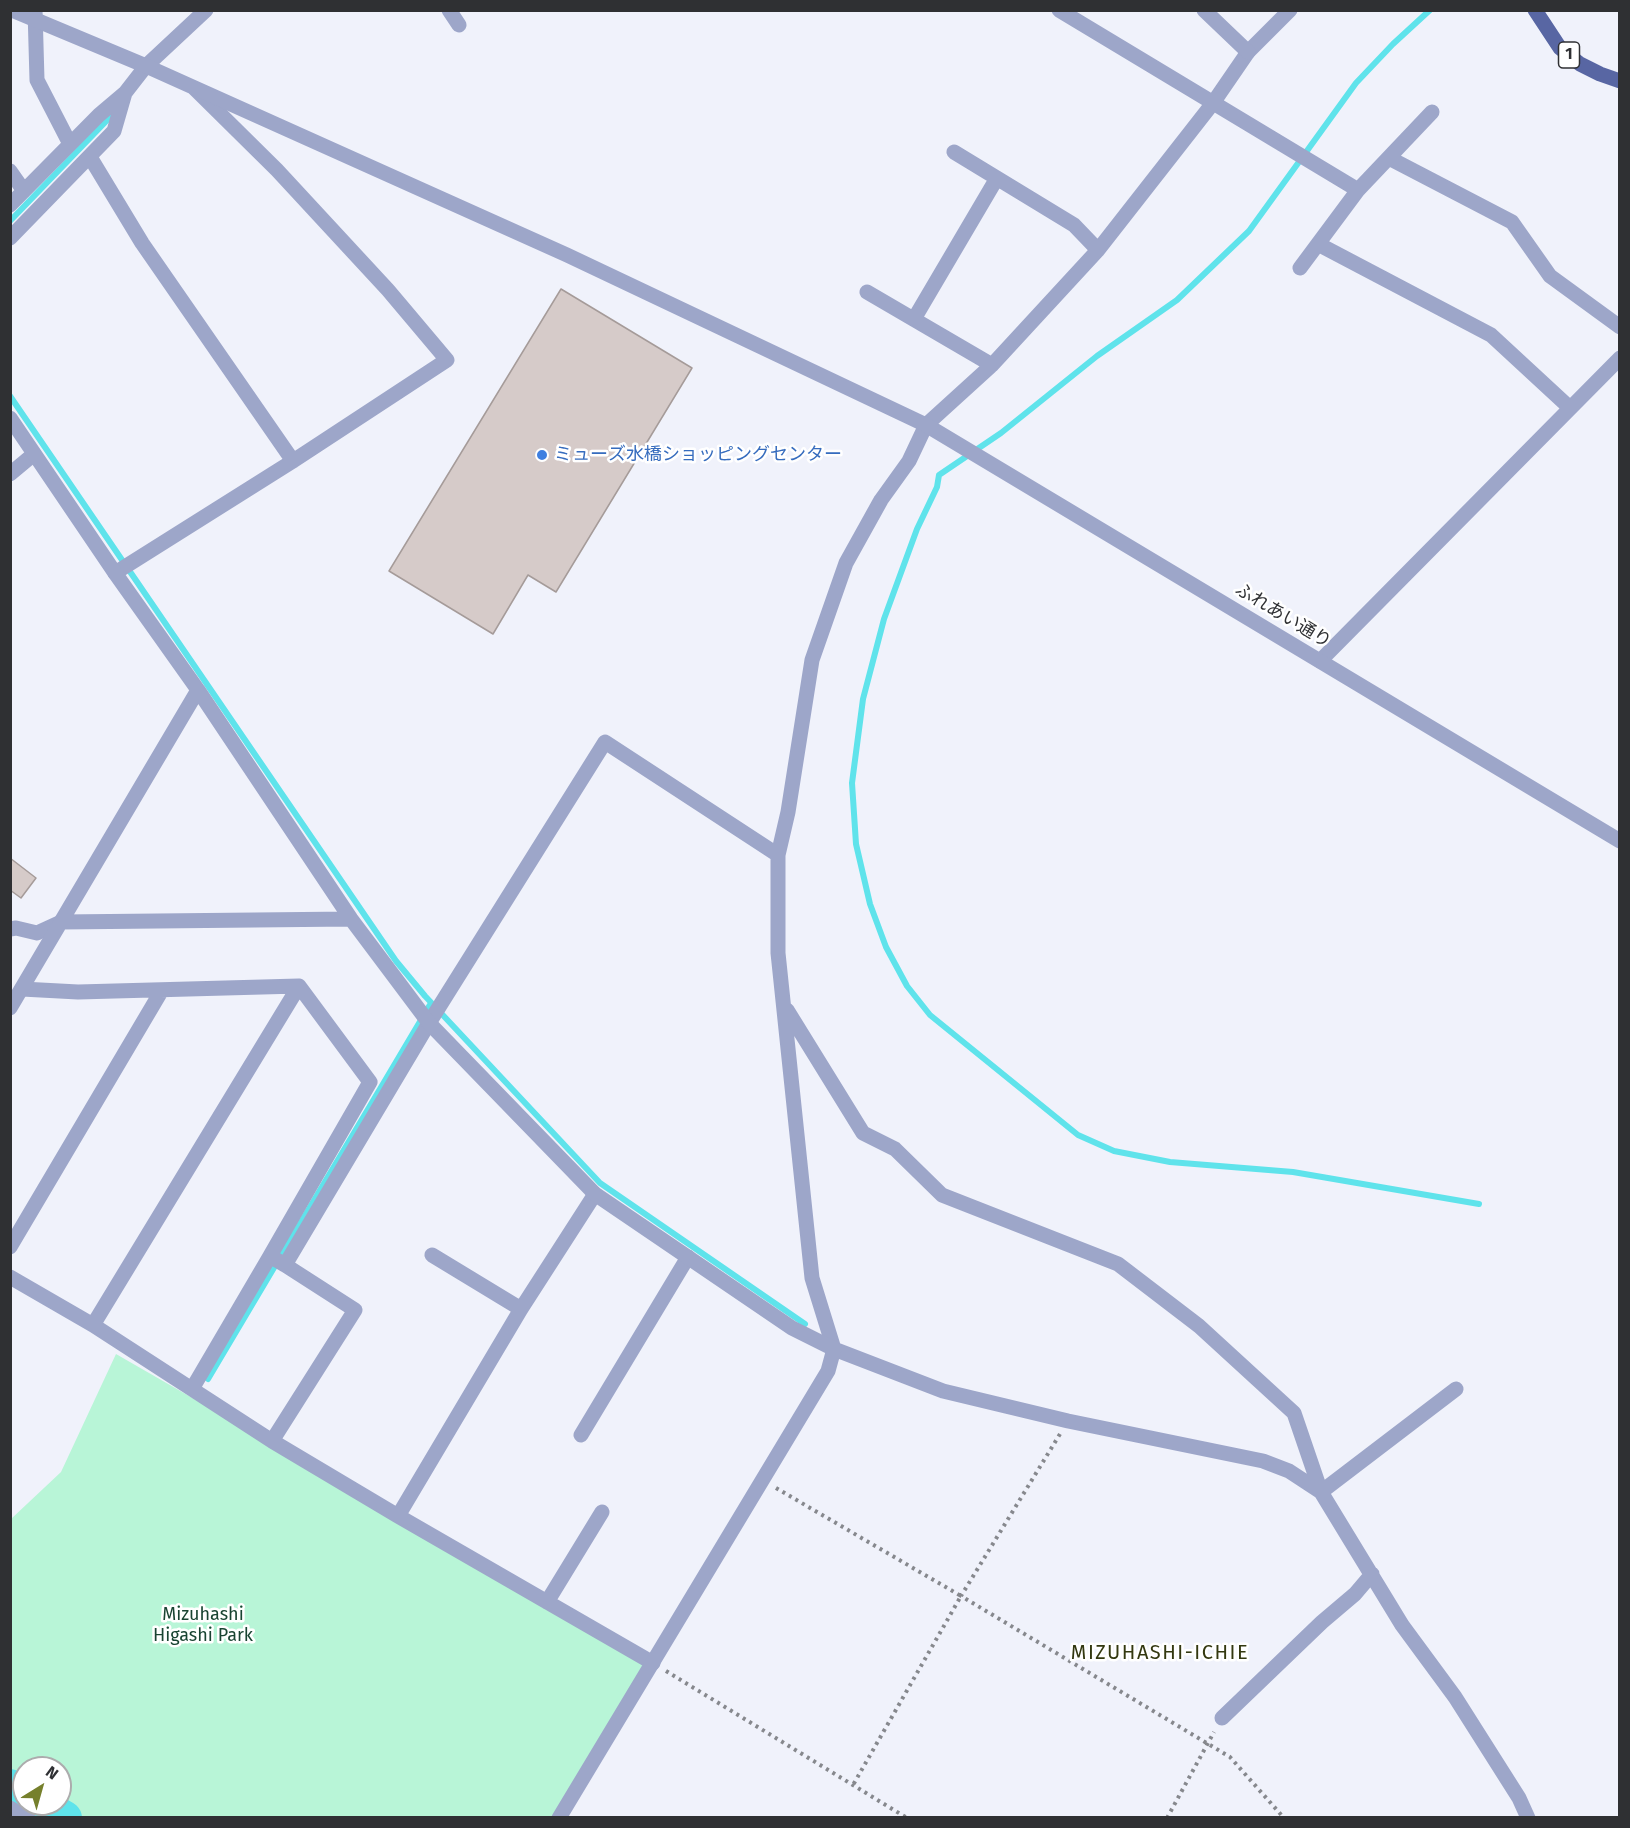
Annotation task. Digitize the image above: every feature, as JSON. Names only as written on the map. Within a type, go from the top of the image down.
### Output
[{"type":"main road","name":"1","points":[[1535,10],[1560,48],[1580,64],[1620,81]]},
{"type":"street","name":"ふれあい通り","points":[[12,10],[35,15],[567,255],[926,425],[1620,841]]},
{"type":"street","points":[[10,205],[70,144],[125,93],[146,66],[206,10]]},
{"type":"street","points":[[449,10],[459,25]]},
{"type":"street","points":[[1059,10],[1358,190]]},
{"type":"street","points":[[1204,10],[1248,52]]},
{"type":"street","points":[[559,1818],[828,1371],[834,1349],[812,1278],[778,953],[778,855],[788,812],[812,660],[846,562],[881,500],[909,461],[926,425],[992,365],[1098,250],[1213,103],[1248,52],[1290,10]]},
{"type":"street","points":[[35,15],[37,80],[70,144]]},
{"type":"street","points":[[115,573],[293,461],[447,360],[388,290],[301,196],[195,89]]},
{"type":"street","points":[[10,238],[114,132],[125,93]]},
{"type":"street","points":[[1300,268],[1358,190],[1432,112]]},
{"type":"street","points":[[954,152],[1074,225],[1098,250]]},
{"type":"street","points":[[90,157],[142,243],[293,461]]},
{"type":"street","points":[[1389,158],[1512,222],[1550,276],[1620,327]]},
{"type":"street","points":[[10,171],[24,191]]},
{"type":"street","points":[[914,319],[997,178]]},
{"type":"street","points":[[1317,244],[1491,335],[1570,408]]},
{"type":"street","points":[[867,292],[992,365]]},
{"type":"street","points":[[1320,661],[1620,358]]},
{"type":"street","points":[[10,418],[198,690],[351,919],[429,1023],[595,1194],[792,1328],[834,1349],[943,1391],[1068,1421],[1263,1461],[1289,1471],[1321,1492]]},
{"type":"street","points":[[10,474],[34,454]]},
{"type":"street","points":[[10,1008],[198,690]]},
{"type":"street","points":[[285,1265],[429,1023],[605,742],[778,855]]},
{"type":"street","points":[[10,929],[16,928],[37,933],[61,922],[351,919]]},
{"type":"street","points":[[22,989],[78,992],[299,986]]},
{"type":"street","points":[[192,1389],[370,1082],[299,986]]},
{"type":"street","points":[[93,1325],[299,986]]},
{"type":"street","points":[[10,1247],[162,990]]},
{"type":"street","points":[[784,1005],[863,1133],[895,1149],[942,1195],[1118,1264],[1198,1326],[1294,1413],[1321,1492],[1402,1625],[1455,1697],[1519,1798],[1528,1818]]},
{"type":"street","points":[[398,1516],[520,1309],[595,1194]]},
{"type":"street","points":[[432,1255],[520,1309]]},
{"type":"street","points":[[270,1256],[355,1310],[272,1441]]},
{"type":"street","points":[[581,1435],[688,1257]]},
{"type":"street","points":[[10,1277],[93,1325],[272,1441],[653,1662]]},
{"type":"street","points":[[1321,1492],[1455,1389]]},
{"type":"street","points":[[547,1602],[602,1512]]},
{"type":"street","points":[[1222,1718],[1355,1594],[1372,1574]]},
{"type":"street","points":[[10,1808],[28,1818]]},
{"type":"path","points":[[853,1785],[961,1596],[1068,1421]]},
{"type":"path","points":[[762,1480],[1230,1756],[1284,1818]]},
{"type":"path","points":[[653,1662],[907,1818]]},
{"type":"path","points":[[1167,1818],[1222,1718]]},
{"type":"green space","name":"Mizuhashi Higashi Park","points":[[116,1354],[653,1663],[558,1817],[65,1817],[63,1816],[72,1816],[72,1756],[12,1756],[11,1786],[11,1519],[61,1472]]},
{"type":"building","points":[[561,289],[692,368],[556,592],[528,575],[493,634],[389,571]]},
{"type":"building","points":[[10,858],[36,878],[21,898],[10,890]]},
{"type":"waterway","points":[[1430,10],[1356,83],[1249,231],[1177,300],[1097,356],[1001,433],[939,475],[937,487],[917,529],[884,619],[863,699],[852,783],[856,844],[870,904],[886,947],[907,986],[930,1015],[1078,1135],[1114,1151],[1170,1162],[1293,1172],[1479,1204]]},
{"type":"waterway","points":[[10,221],[116,111]]},
{"type":"waterway","points":[[10,396],[396,961],[425,996],[600,1183],[805,1324]]},
{"type":"waterway","points":[[208,1379],[431,1003]]},
{"type":"place","name":"ミューズ水橋ショッピングセンター","points":[[542,455]]},
{"type":"district","name":"MIZUHASHI-ICHIE","points":[[1160,1653]]}]
